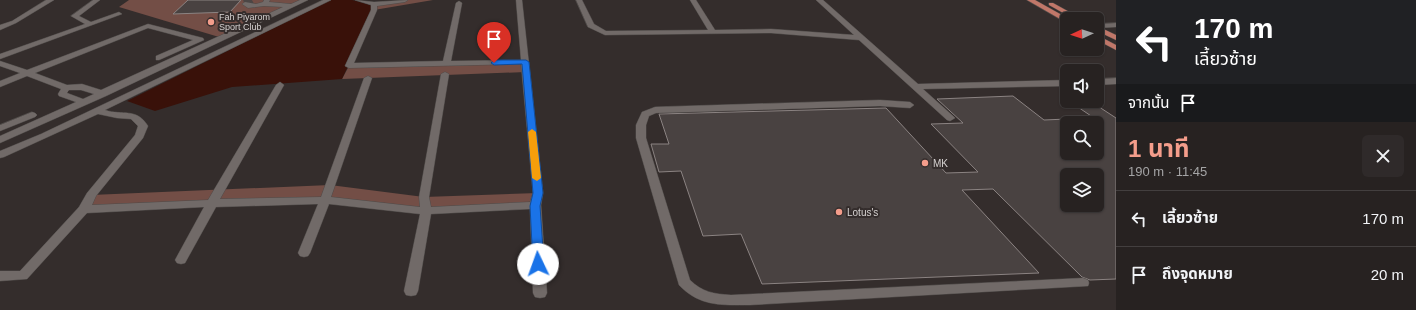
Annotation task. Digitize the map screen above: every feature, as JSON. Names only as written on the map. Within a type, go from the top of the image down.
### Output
[{"type":"main road","points":[[1030,0],[1060,17]]},
{"type":"main road","points":[[1044,0],[1066,12]]},
{"type":"main road","points":[[1104,31],[1116,38]]},
{"type":"main road","points":[[1104,41],[1116,48]]},
{"type":"street","points":[[0,28],[14,22],[51,0]]},
{"type":"street","points":[[91,24],[74,16],[97,0]]},
{"type":"street","points":[[278,0],[299,3]]},
{"type":"street","points":[[0,155],[105,107],[328,0]]},
{"type":"street","points":[[358,0],[374,4],[405,0]]},
{"type":"street","points":[[519,0],[538,193],[535,206],[540,293]]},
{"type":"street","points":[[579,0],[591,25],[605,33],[712,31],[786,32],[860,38]]},
{"type":"street","points":[[693,0],[712,31]]},
{"type":"street","points":[[819,0],[950,118]]},
{"type":"street","points":[[245,4],[250,7],[265,2],[299,3]]},
{"type":"street","points":[[0,140],[299,3]]},
{"type":"street","points":[[447,63],[459,3]]},
{"type":"street","points":[[374,4],[374,10],[349,66],[526,62]]},
{"type":"street","points":[[0,57],[119,14]]},
{"type":"street","points":[[1104,26],[1116,25]]},
{"type":"street","points":[[0,84],[148,26],[200,40],[159,58]]},
{"type":"street","points":[[0,63],[66,88],[82,86],[103,94]]},
{"type":"street","points":[[411,291],[426,211],[424,197],[445,74]]},
{"type":"street","points":[[304,253],[325,200],[368,78]]},
{"type":"street","points":[[1104,82],[1116,81]]},
{"type":"street","points":[[916,87],[1060,83]]},
{"type":"street","points":[[181,260],[280,85]]},
{"type":"street","points":[[66,88],[62,94],[105,107],[126,108],[127,114]]},
{"type":"street","points":[[910,105],[880,103],[655,110],[645,114],[641,125],[641,138],[684,282],[691,292],[705,299],[750,300],[1083,283]]},
{"type":"street","points":[[0,276],[23,276],[84,209],[91,195],[140,136],[143,126],[140,120],[127,114],[114,116],[105,107]]},
{"type":"street","points":[[0,128],[32,115]]},
{"type":"street","points":[[84,209],[212,203],[325,200],[426,211],[535,206]]},
{"type":"shaded area","name":"Fah Piyarom Sport Club","points":[[129,0],[302,0],[219,37],[119,7]]},
{"type":"shaded area","points":[[330,0],[352,0],[371,5],[374,10],[342,79],[232,87],[155,111],[127,101]]},
{"type":"shaded area","points":[[405,0],[433,0],[374,10],[374,4]]},
{"type":"shaded area","points":[[526,62],[526,72],[342,79],[349,66]]},
{"type":"shaded area","points":[[330,185],[424,197],[538,193],[535,205],[426,211],[325,200],[84,209],[91,195]]},
{"type":"building","points":[[188,0],[241,0],[230,12],[173,14]]},
{"type":"building","name":"Lotus's","points":[[1013,96],[1044,120],[1060,119],[1060,160],[1104,160],[1104,116],[1091,116],[1079,108],[1101,108],[1116,118],[1116,279],[1090,280],[1082,277],[993,189],[962,190],[1039,273],[762,284],[741,234],[703,236],[681,171],[659,172],[651,144],[669,144],[659,114],[886,108],[946,173],[978,172],[931,124],[963,123],[937,99]]},
{"type":"tunnel","points":[[245,4],[252,0]]},
{"type":"slow traffic","points":[[532,132],[537,178]]},
{"type":"place","name":"Fah Piyarom Sport Club","points":[[211,22]]},
{"type":"place","name":"MK","points":[[925,163]]},
{"type":"place","name":"Lotus's","points":[[839,212]]},
{"type":"route","points":[[494,63],[526,62],[538,193],[535,206],[538,264]]}]
